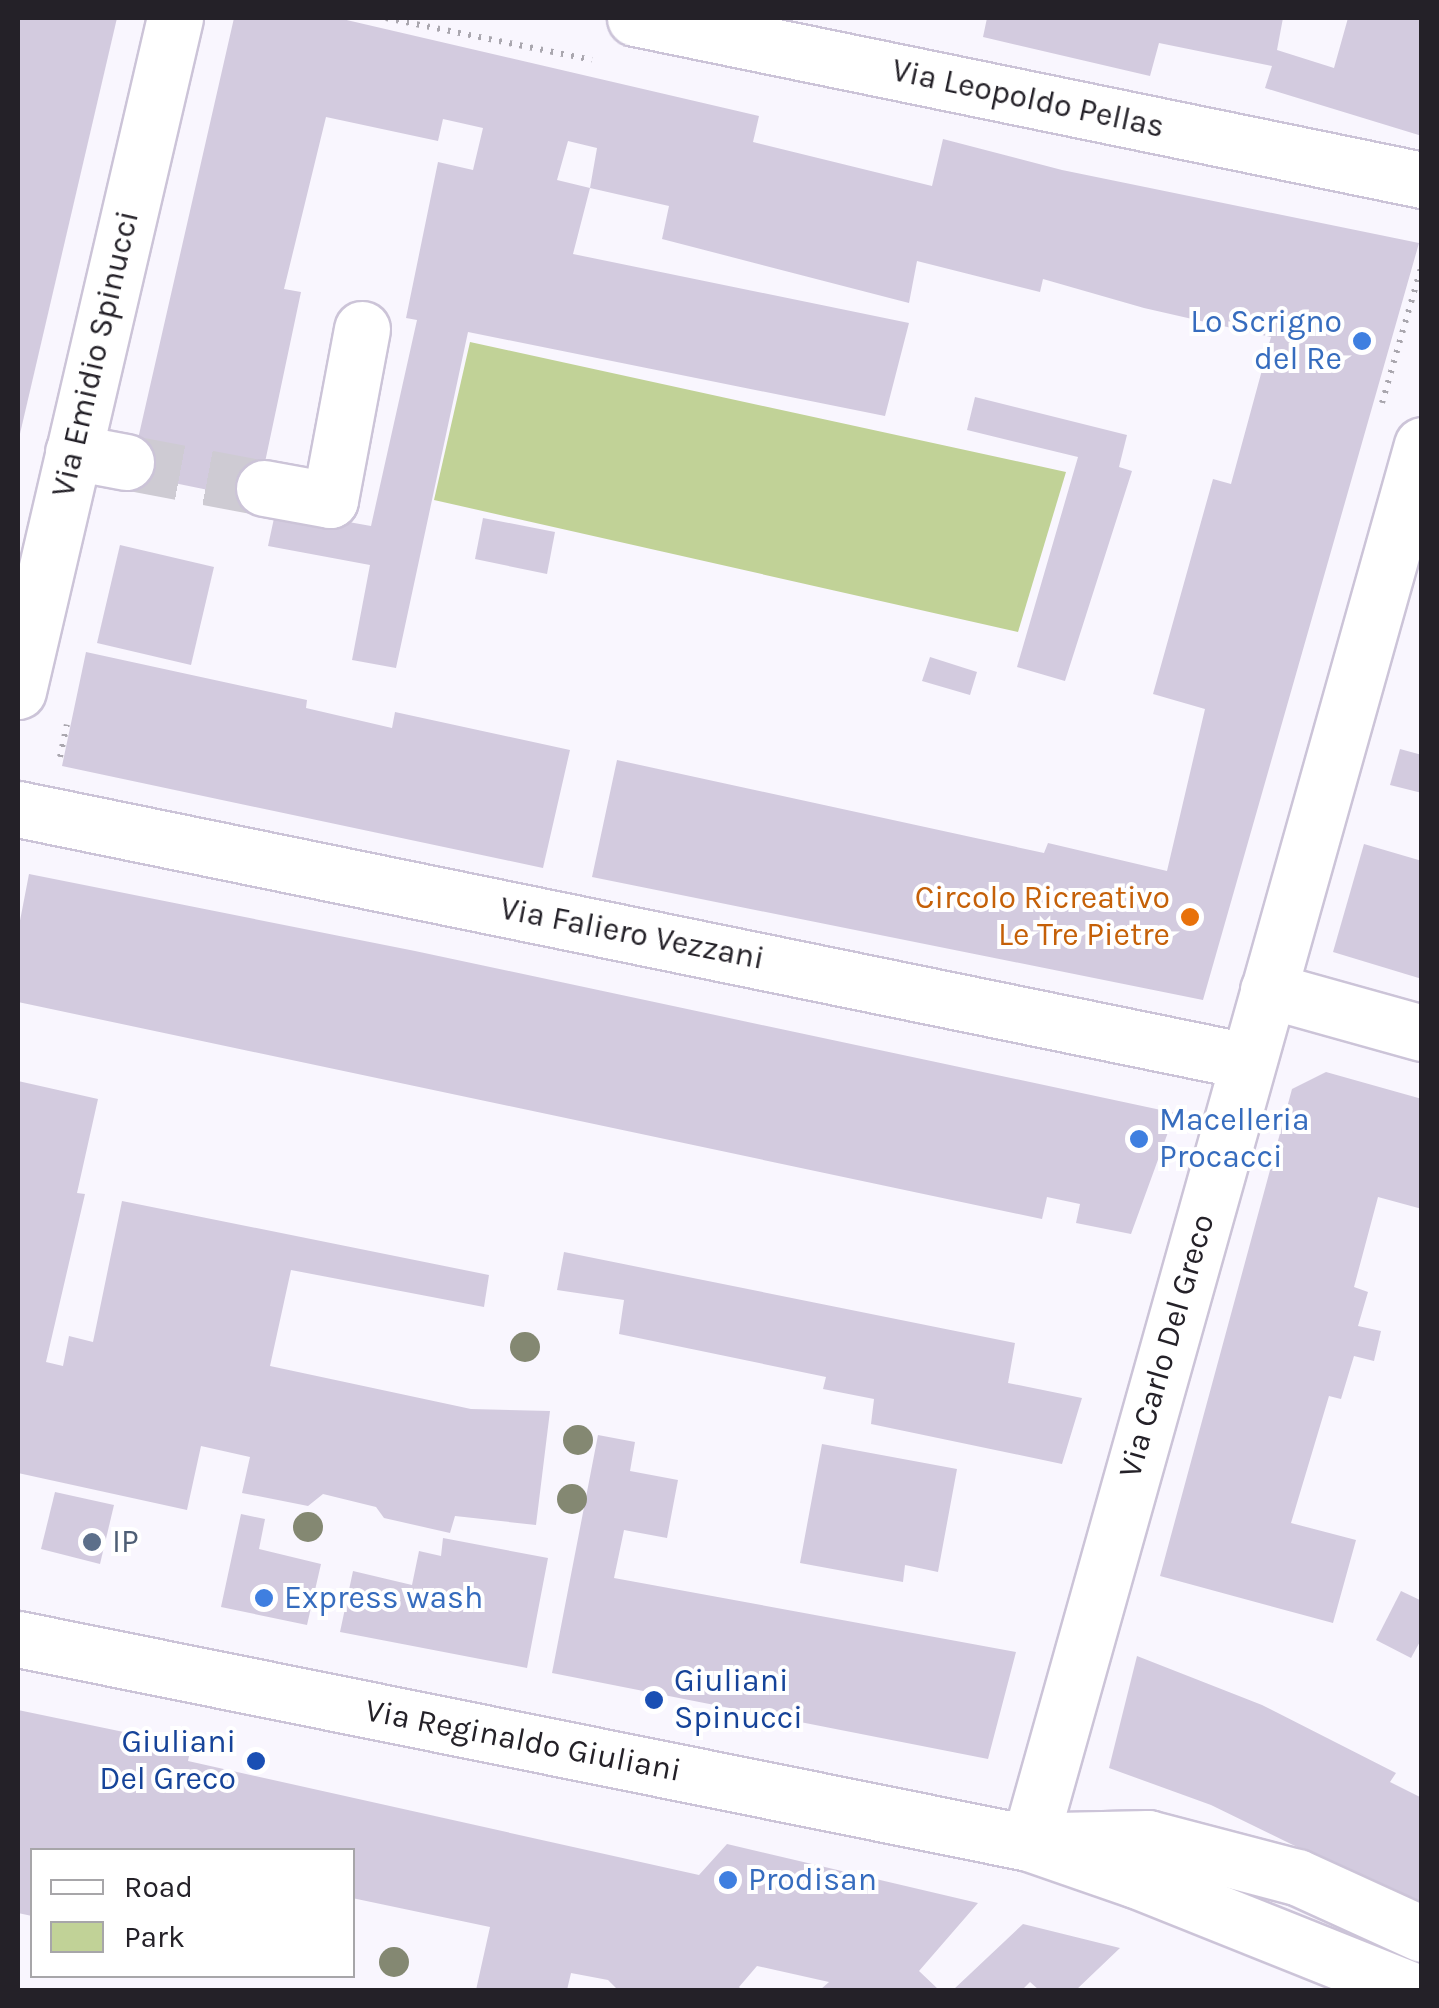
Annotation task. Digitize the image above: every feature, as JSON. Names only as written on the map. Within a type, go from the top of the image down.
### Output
[{"type":"street","name":"Via Emidio Spinucci","points":[[18,691],[175,18]]},
{"type":"street","name":"Via Leopoldo Pellas","points":[[635,18],[1422,180]]},
{"type":"street","points":[[264,488],[330,500],[362,329]]},
{"type":"street","name":"Via Carlo Del Greco","points":[[1029,1843],[1422,445]]},
{"type":"street","points":[[73,452],[126,462]]},
{"type":"street","name":"Via Faliero Vezzani","points":[[18,809],[1247,1061]]},
{"type":"street","points":[[1268,990],[1422,1033]]},
{"type":"street","name":"Via Reginaldo Giuliani","points":[[18,1638],[1029,1843],[1136,1880],[1412,1990]]},
{"type":"street","name":"Via Reginaldo Giuliani","points":[[1029,1843],[1091,1836],[1148,1838],[1297,1877],[1422,1934]]},
{"type":"path","points":[[1379,412],[1422,264]]},
{"type":"green space","points":[[470,342],[1066,472],[1018,632],[434,500]]},
{"type":"building","points":[[18,18],[117,18],[19,438],[18,437]]},
{"type":"building","points":[[234,18],[338,18],[759,116],[753,142],[932,186],[943,139],[1062,170],[1419,243],[1203,1000],[592,877],[617,760],[1044,853],[1048,843],[1167,871],[1205,709],[1153,694],[1213,479],[1231,484],[1271,337],[1144,308],[1043,279],[1040,292],[917,261],[909,303],[662,239],[669,206],[590,188],[573,254],[909,323],[885,416],[468,332],[396,668],[352,660],[370,565],[268,546],[276,509],[371,526],[417,320],[406,318],[438,162],[473,170],[483,128],[443,119],[438,141],[326,117],[284,289],[301,292],[257,500],[130,474]],"holes":[[[568,141],[597,148],[590,188],[557,180]]]},
{"type":"building","points":[[987,18],[1283,18],[1277,50],[1334,68],[1348,18],[1422,18],[1422,136],[1265,88],[1272,66],[1159,43],[1150,76],[983,37]]},
{"type":"building","points":[[975,397],[1127,435],[1119,467],[1132,471],[1065,681],[1017,667],[1078,457],[967,430]]},
{"type":"building","points":[[483,518],[555,532],[547,574],[475,559]]},
{"type":"building","points":[[120,545],[214,567],[191,665],[97,643]]},
{"type":"building","points":[[86,652],[307,700],[306,708],[392,728],[395,712],[570,750],[543,868],[62,766]]},
{"type":"building","points":[[930,657],[977,672],[970,695],[922,681]]},
{"type":"building","points":[[1400,749],[1422,755],[1422,793],[1390,785]]},
{"type":"building","points":[[1364,844],[1422,861],[1422,979],[1333,952]]},
{"type":"building","points":[[29,874],[415,951],[1175,1113],[1131,1234],[1076,1223],[1080,1204],[1047,1197],[1042,1219],[18,1002],[18,931]]},
{"type":"building","points":[[1326,1072],[1422,1099],[1422,1209],[1378,1197],[1354,1287],[1368,1292],[1358,1326],[1381,1331],[1374,1361],[1354,1356],[1341,1399],[1329,1396],[1291,1523],[1356,1540],[1333,1623],[1160,1576],[1292,1089]]},
{"type":"building","points":[[18,1081],[98,1099],[77,1193],[85,1194],[46,1362],[63,1366],[69,1336],[93,1342],[122,1201],[489,1275],[484,1307],[291,1270],[270,1366],[471,1409],[550,1411],[536,1525],[455,1516],[450,1533],[384,1518],[376,1507],[323,1494],[308,1506],[242,1493],[250,1457],[201,1446],[187,1510],[18,1473]]},
{"type":"building","points":[[564,1252],[1015,1343],[1008,1383],[1082,1398],[1062,1464],[871,1424],[874,1399],[823,1389],[826,1377],[619,1334],[624,1300],[557,1290]]},
{"type":"building","points":[[598,1435],[635,1442],[630,1471],[678,1480],[667,1538],[624,1530],[614,1578],[1016,1652],[988,1759],[552,1673]]},
{"type":"building","points":[[822,1444],[957,1469],[938,1572],[905,1565],[903,1582],[800,1563]]},
{"type":"building","points":[[55,1492],[114,1505],[100,1564],[41,1549]]},
{"type":"building","points":[[241,1514],[265,1519],[259,1549],[321,1564],[307,1625],[221,1607]]},
{"type":"building","points":[[443,1538],[548,1558],[527,1668],[340,1632],[353,1571],[412,1585],[419,1551],[441,1556]]},
{"type":"building","points":[[1401,1591],[1422,1601],[1422,1638],[1411,1658],[1376,1640]]},
{"type":"building","points":[[1137,1656],[1262,1705],[1396,1773],[1390,1782],[1422,1798],[1422,1908],[1211,1805],[1109,1768]]},
{"type":"building","points":[[18,1710],[191,1746],[188,1761],[699,1875],[727,1844],[978,1903],[919,1971],[939,1990],[820,1990],[829,1982],[757,1966],[739,1987],[742,1990],[618,1990],[608,1980],[571,1973],[567,1990],[476,1990],[490,1927],[355,1899],[355,1848],[30,1848],[30,1916],[18,1913]]},
{"type":"building","points":[[1023,1924],[1120,1948],[1076,1990],[1039,1990],[1030,1982],[1022,1990],[953,1990]]},
{"type":"tunnel","points":[[126,462],[264,488]]},
{"type":"place","name":"Lo Scrigno del Re","points":[[1362,341]]},
{"type":"place","name":"Circolo Ricreativo Le Tre Pietre","points":[[1190,917]]},
{"type":"place","name":"Macelleria Procacci","points":[[1139,1139]]},
{"type":"place","name":"IP","points":[[92,1542]]},
{"type":"place","name":"Express wash","points":[[264,1598]]},
{"type":"place","name":"Giuliani Spinucci","points":[[654,1700]]},
{"type":"place","name":"Giuliani Del Greco","points":[[256,1761]]},
{"type":"place","name":"Prodisan","points":[[728,1880]]}]
